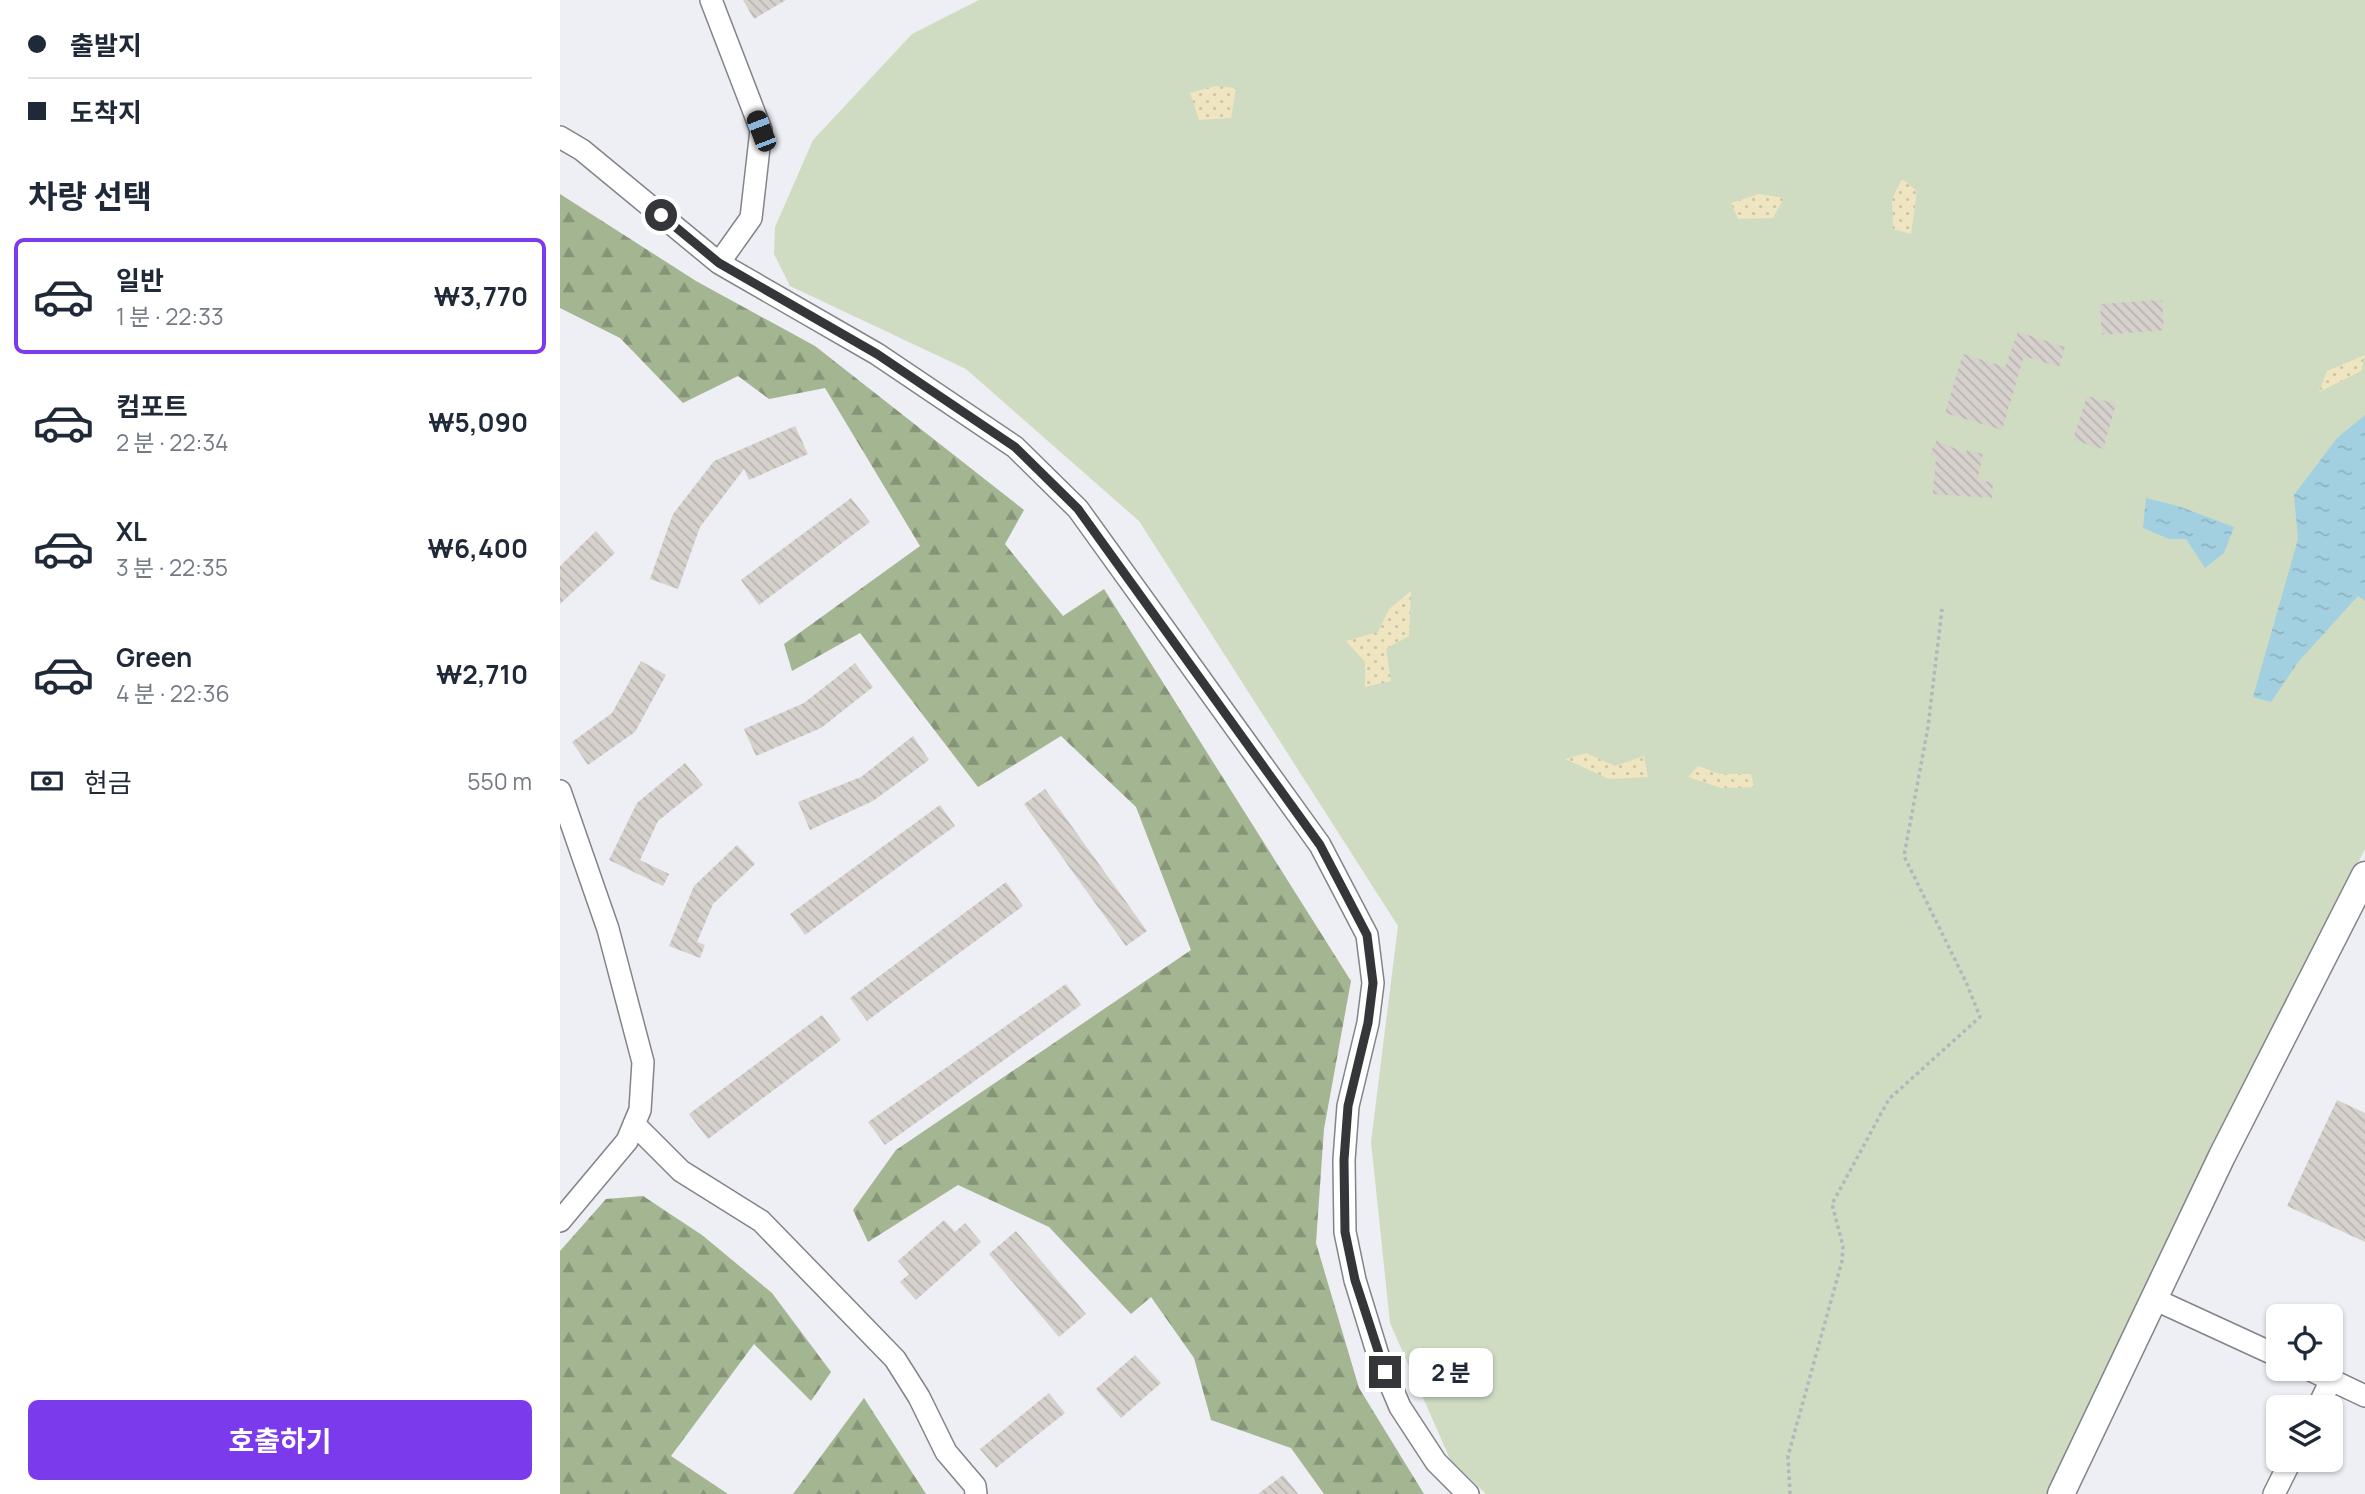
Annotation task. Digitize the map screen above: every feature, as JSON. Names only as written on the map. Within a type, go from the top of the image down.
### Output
[{"type":"street","points":[[711,0],[761,131],[751,218],[719,263]]},
{"type":"street","points":[[560,137],[582,150],[719,263],[877,354],[1015,447],[1078,509],[1320,845],[1367,935],[1373,983],[1368,1023],[1348,1106],[1344,1160],[1345,1232],[1355,1280],[1378,1355],[1400,1407],[1436,1462],[1468,1494]]},
{"type":"street","points":[[560,791],[608,929],[643,1062],[640,1110],[627,1141],[560,1221]]},
{"type":"street","points":[[2061,1494],[2222,1156],[2365,875]]},
{"type":"street","points":[[634,1124],[681,1171],[761,1221],[827,1286],[895,1359],[919,1397],[946,1452],[978,1491]]},
{"type":"street","points":[[2154,1299],[2266,1350]]},
{"type":"street","points":[[2333,1381],[2365,1396]]},
{"type":"street","points":[[2274,1494],[2285,1472]]},
{"type":"path","points":[[1790,1494],[1788,1456],[1842,1261],[1843,1246],[1832,1204],[1889,1099],[1980,1017],[1966,982],[1904,856],[1928,727],[1941,610]]},
{"type":"green space","points":[[979,0],[2365,0],[2365,849],[2210,1156],[2047,1494],[1486,1494],[1450,1459],[1390,1323],[1371,1142],[1398,926],[1139,521],[966,369],[790,286],[774,254],[775,227],[813,140],[912,34]]},
{"type":"green space","points":[[560,194],[696,281],[815,346],[1024,510],[1005,544],[1063,616],[1104,589],[1351,981],[1324,1129],[1316,1243],[1359,1388],[1424,1494],[1324,1494],[1291,1448],[1211,1420],[1194,1358],[1151,1297],[1131,1314],[1049,1227],[958,1185],[868,1242],[853,1210],[896,1150],[1191,950],[1136,807],[1061,736],[978,787],[860,633],[792,671],[784,644],[920,546],[825,388],[769,399],[738,376],[683,403],[620,338],[560,308]]},
{"type":"green space","points":[[643,1196],[702,1235],[772,1293],[831,1372],[811,1401],[754,1344],[671,1456],[728,1494],[560,1494],[560,1251],[606,1199]]},
{"type":"green space","points":[[864,1398],[926,1494],[793,1494]]},
{"type":"sand","points":[[1215,86],[1236,88],[1231,118],[1199,120],[1190,93]]},
{"type":"sand","points":[[1902,179],[1917,191],[1911,234],[1893,229],[1892,199]]},
{"type":"sand","points":[[1759,194],[1784,198],[1773,218],[1738,219],[1731,203]]},
{"type":"sand","points":[[2365,355],[2361,371],[2319,392],[2327,371]]},
{"type":"sand","points":[[1411,591],[1409,636],[1386,649],[1391,681],[1365,687],[1365,662],[1346,641],[1378,632],[1389,609]]},
{"type":"sand","points":[[1586,753],[1615,766],[1644,756],[1648,777],[1609,779],[1565,759]]},
{"type":"sand","points":[[1698,766],[1720,774],[1751,774],[1754,787],[1721,788],[1688,777]]},
{"type":"water","points":[[2365,415],[2365,601],[2358,596],[2299,661],[2271,702],[2253,697],[2298,539],[2294,495],[2337,438]]},
{"type":"water","points":[[2146,498],[2178,506],[2234,527],[2224,553],[2205,568],[2186,539],[2169,539],[2143,528]]},
{"type":"building","points":[[743,0],[786,0],[754,19]]},
{"type":"building","points":[[2162,300],[2164,330],[2102,335],[2100,304]]},
{"type":"building","points":[[2018,332],[2065,347],[2059,367],[2024,356],[2002,430],[1945,413],[1963,354],[2005,367]]},
{"type":"building","points":[[2087,396],[2116,404],[2103,449],[2073,440]]},
{"type":"building","points":[[795,426],[808,454],[749,480],[744,469],[700,527],[678,589],[650,579],[673,514],[714,461]]},
{"type":"building","points":[[1937,440],[1966,454],[1967,450],[1983,454],[1977,481],[1993,482],[1992,498],[1933,494],[1936,457],[1930,454]]},
{"type":"building","points":[[851,498],[870,522],[759,605],[741,580]]},
{"type":"building","points":[[596,531],[615,553],[560,604],[560,566]]},
{"type":"building","points":[[641,661],[666,675],[635,732],[588,765],[572,742],[612,713]]},
{"type":"building","points":[[855,663],[873,687],[821,728],[756,756],[744,729],[804,703]]},
{"type":"building","points":[[913,736],[929,760],[873,801],[810,830],[798,802],[861,777]]},
{"type":"building","points":[[685,763],[703,785],[658,821],[640,860],[669,874],[663,886],[609,860],[637,803]]},
{"type":"building","points":[[1045,789],[1147,931],[1126,946],[1024,804]]},
{"type":"building","points":[[940,805],[955,826],[805,935],[790,914]]},
{"type":"building","points":[[737,845],[755,864],[713,904],[697,942],[705,945],[700,958],[669,946],[694,886]]},
{"type":"building","points":[[1006,882],[1023,906],[867,1021],[850,998]]},
{"type":"building","points":[[1066,984],[1081,1005],[885,1145],[868,1122]]},
{"type":"building","points":[[822,1015],[841,1040],[708,1139],[689,1114]]},
{"type":"building","points":[[2337,1100],[2365,1113],[2365,1242],[2287,1206]]},
{"type":"building","points":[[944,1220],[955,1232],[965,1223],[981,1242],[916,1300],[900,1282],[909,1274],[898,1261]]},
{"type":"building","points":[[1016,1231],[1086,1314],[1059,1337],[989,1254]]},
{"type":"building","points":[[1135,1355],[1161,1383],[1121,1418],[1096,1389]]},
{"type":"building","points":[[1049,1393],[1065,1413],[996,1468],[980,1449]]},
{"type":"building","points":[[1283,1475],[1298,1494],[1258,1494]]},
{"type":"route","points":[[661,215],[719,263],[877,354],[1015,447],[1078,509],[1320,845],[1367,935],[1373,983],[1368,1023],[1348,1106],[1344,1160],[1345,1232],[1355,1280],[1385,1372]]}]
